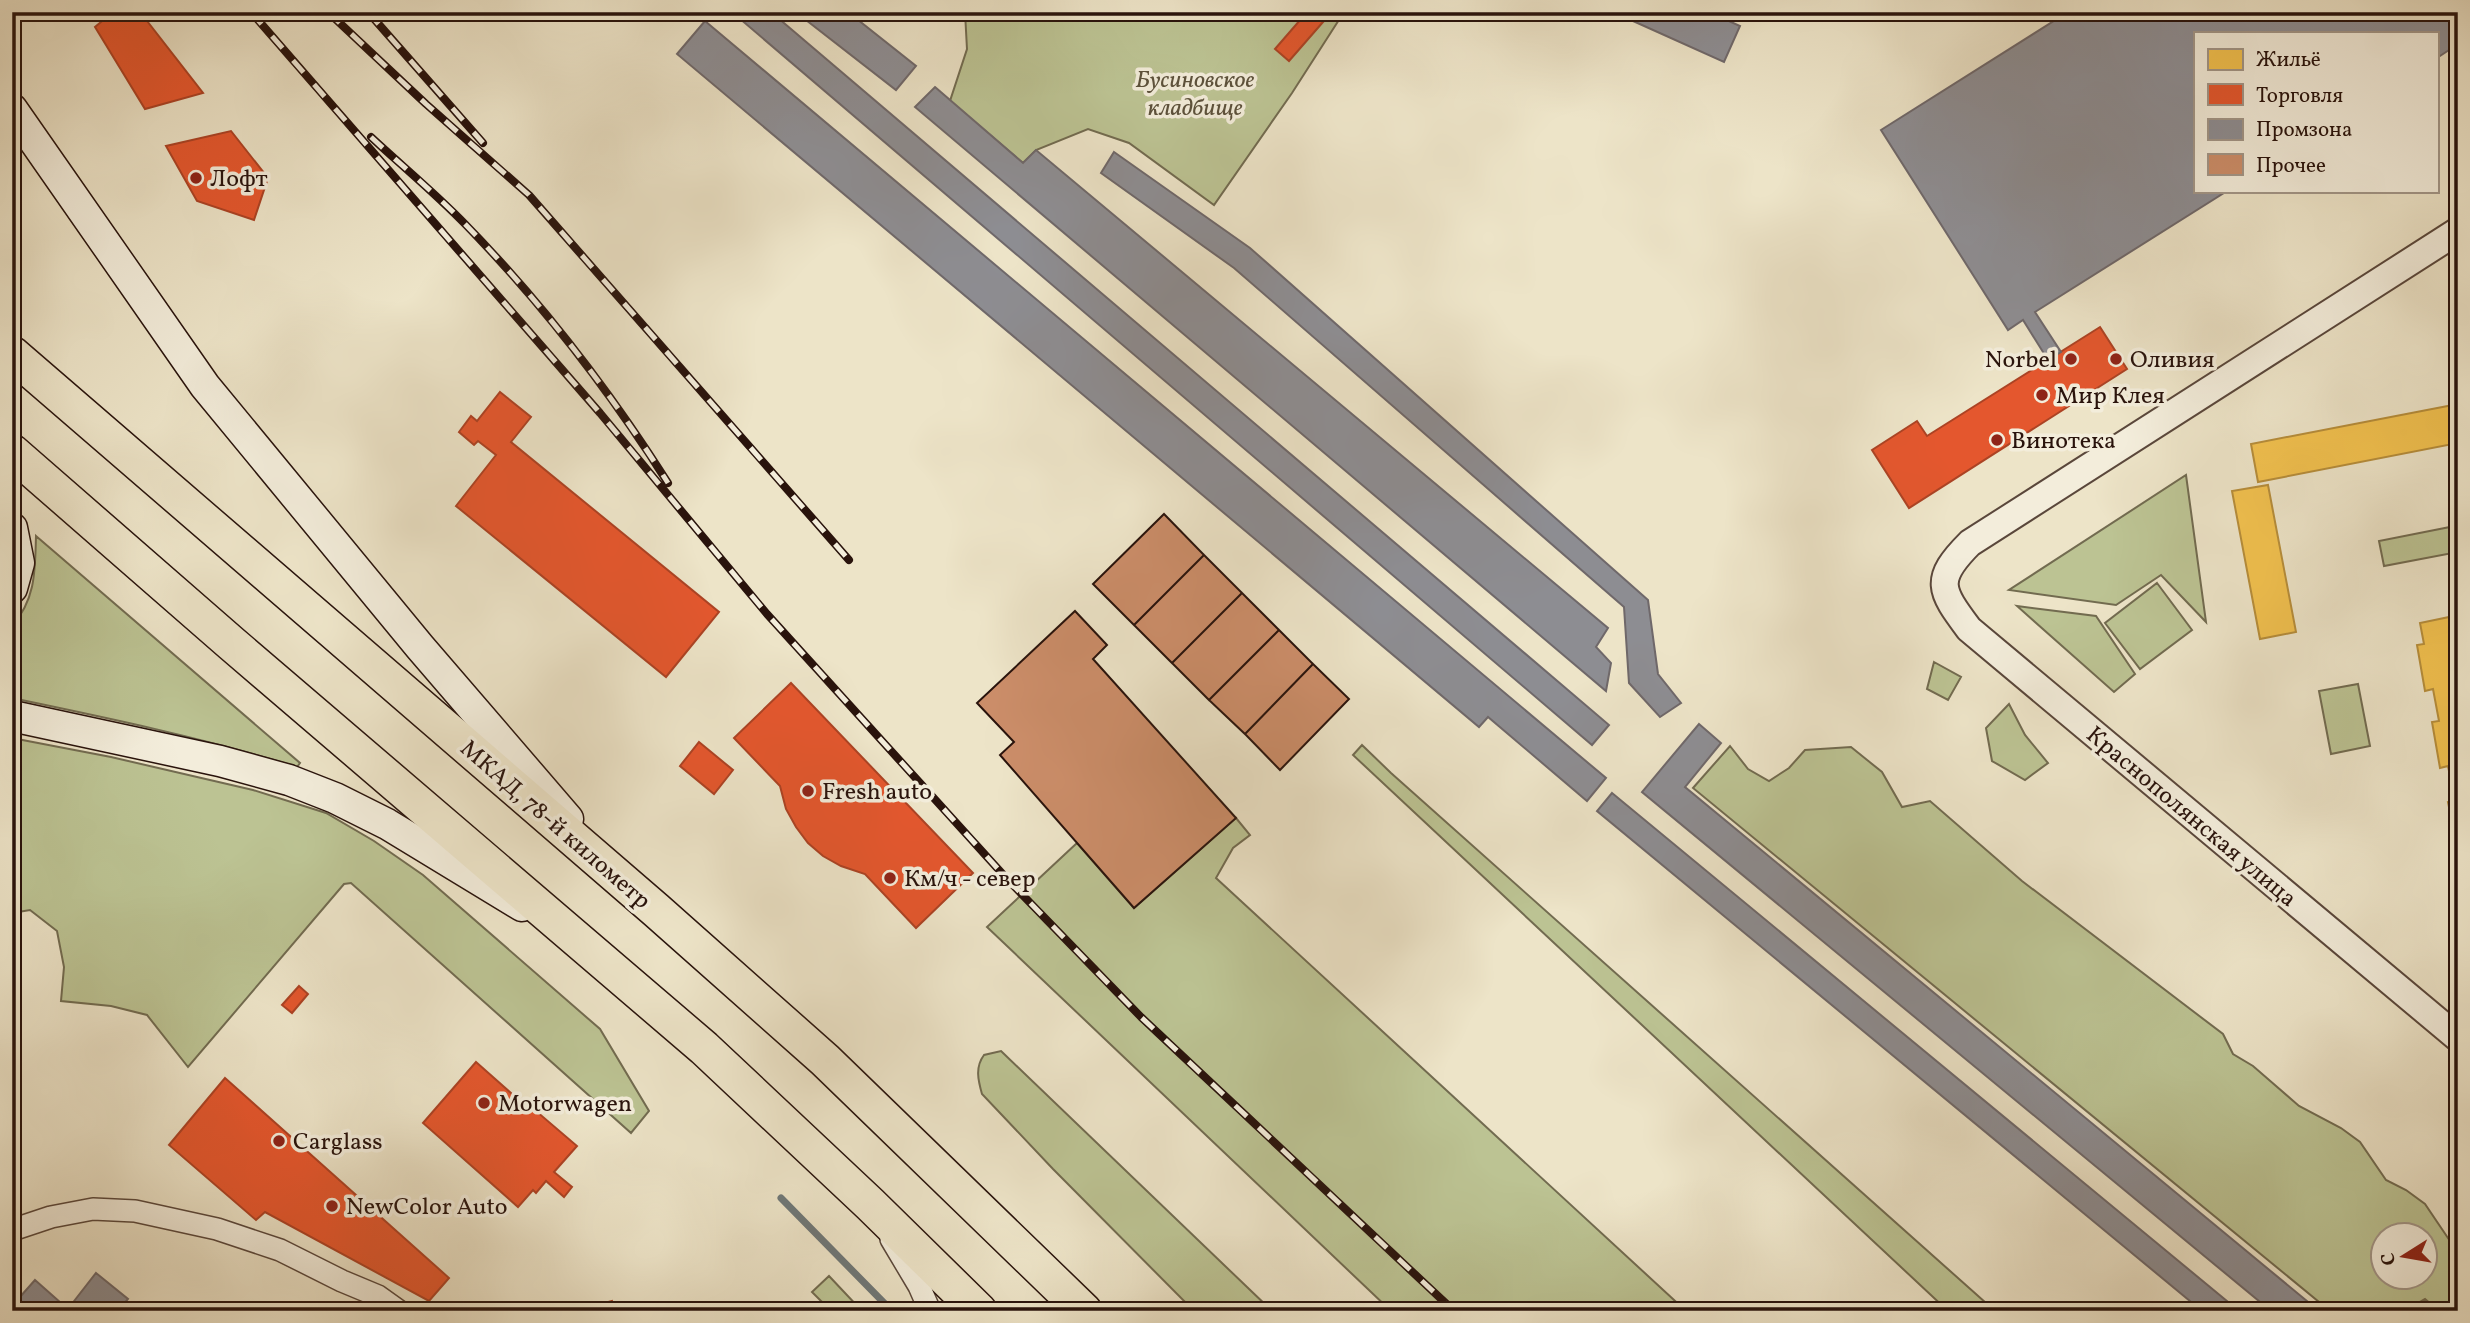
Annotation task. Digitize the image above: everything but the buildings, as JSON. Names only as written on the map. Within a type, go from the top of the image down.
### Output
[{"type":"highway","name":"МКАД, 78-й километр","points":[[12,354],[619,878],[825,1060],[1084,1311]]},
{"type":"highway","points":[[12,452],[704,1048],[979,1311]]},
{"type":"main road","points":[[12,109],[205,386],[420,647],[619,878]]},
{"type":"main road","points":[[12,528],[19,563],[12,587]]},
{"type":"main road","points":[[12,716],[220,761],[289,780],[335,798],[387,824],[584,944]]},
{"type":"street","name":"Краснополянская улица","points":[[2458,231],[1970,543],[1949,566],[1944,581],[1948,602],[1969,629],[2458,1038]]},
{"type":"street","points":[[870,1204],[919,1286],[930,1311]]},
{"type":"street","points":[[12,1230],[51,1217],[93,1209],[135,1211],[217,1230],[280,1250],[378,1296],[399,1311]]},
{"type":"green space","name":"Бусиновское кладбище","points":[[965,12],[1344,12],[1292,93],[1214,205],[1129,143],[1088,129],[1036,150],[1023,163],[950,101],[967,49]]},
{"type":"green space","points":[[2186,475],[2206,622],[2161,575],[2116,605],[2009,590]]},
{"type":"green space","points":[[2455,526],[2458,552],[2384,566],[2379,541]]},
{"type":"green space","points":[[36,536],[300,763],[297,767],[191,738],[12,698],[12,626],[26,605],[33,584]]},
{"type":"green space","points":[[2157,583],[2192,630],[2140,669],[2105,623]]},
{"type":"green space","points":[[2017,606],[2096,616],[2135,674],[2114,692]]},
{"type":"green space","points":[[1934,662],[1961,677],[1948,700],[1927,689]]},
{"type":"green space","points":[[2358,684],[2370,746],[2331,754],[2319,691]]},
{"type":"green space","points":[[2009,704],[2025,735],[2048,763],[2025,780],[1992,761],[1986,728]]},
{"type":"green space","points":[[12,738],[111,757],[253,790],[326,813],[374,841],[423,875],[600,1029],[649,1111],[631,1133],[351,883],[344,884],[188,1067],[147,1015],[111,1006],[61,1001],[64,967],[57,931],[30,910],[12,913]]},
{"type":"green space","points":[[1362,745],[1995,1311],[1948,1311],[1353,755]]},
{"type":"green space","points":[[1730,746],[1748,769],[1769,781],[1789,768],[1805,750],[1851,747],[1882,772],[1902,807],[1930,801],[2022,881],[2223,1034],[2233,1054],[2253,1066],[2299,1106],[2341,1128],[2360,1142],[2386,1180],[2425,1204],[2437,1222],[2368,1222],[2368,1292],[2438,1292],[2438,1223],[2450,1241],[2453,1263],[2458,1274],[2458,1311],[2439,1311],[2425,1299],[2404,1311],[2330,1311],[1693,788]]},
{"type":"green space","points":[[1236,818],[1250,835],[1233,848],[1216,878],[1686,1311],[1391,1311],[987,927],[1077,843],[1134,908]]},
{"type":"green space","points":[[1001,1051],[1272,1311],[1194,1311],[982,1094],[979,1064],[984,1055]]},
{"type":"green space","points":[[829,1276],[862,1311],[831,1311],[812,1292]]},
{"type":"waterway","points":[[781,1198],[892,1311]]},
{"type":"railway","points":[[251,12],[600,413],[767,614],[1008,880],[1141,1017],[1454,1311]]},
{"type":"railway","points":[[328,12],[529,195],[849,560]]},
{"type":"railway","points":[[368,12],[483,143]]},
{"type":"railway","points":[[371,137],[454,213],[548,316],[622,414],[668,483]]},
{"type":"place","name":"Лофт","points":[[196,178]]},
{"type":"place","name":"Norbel","points":[[2071,359]]},
{"type":"place","name":"Оливия","points":[[2116,359]]},
{"type":"place","name":"Мир Клея","points":[[2042,395]]},
{"type":"place","name":"Винотека","points":[[1997,440]]},
{"type":"place","name":"Fresh auto","points":[[808,791]]},
{"type":"place","name":"Км/ч - север","points":[[890,878]]},
{"type":"place","name":"Motorwagen","points":[[484,1103]]},
{"type":"place","name":"Carglass","points":[[279,1141]]},
{"type":"place","name":"NewColor Auto","points":[[332,1206]]}]
